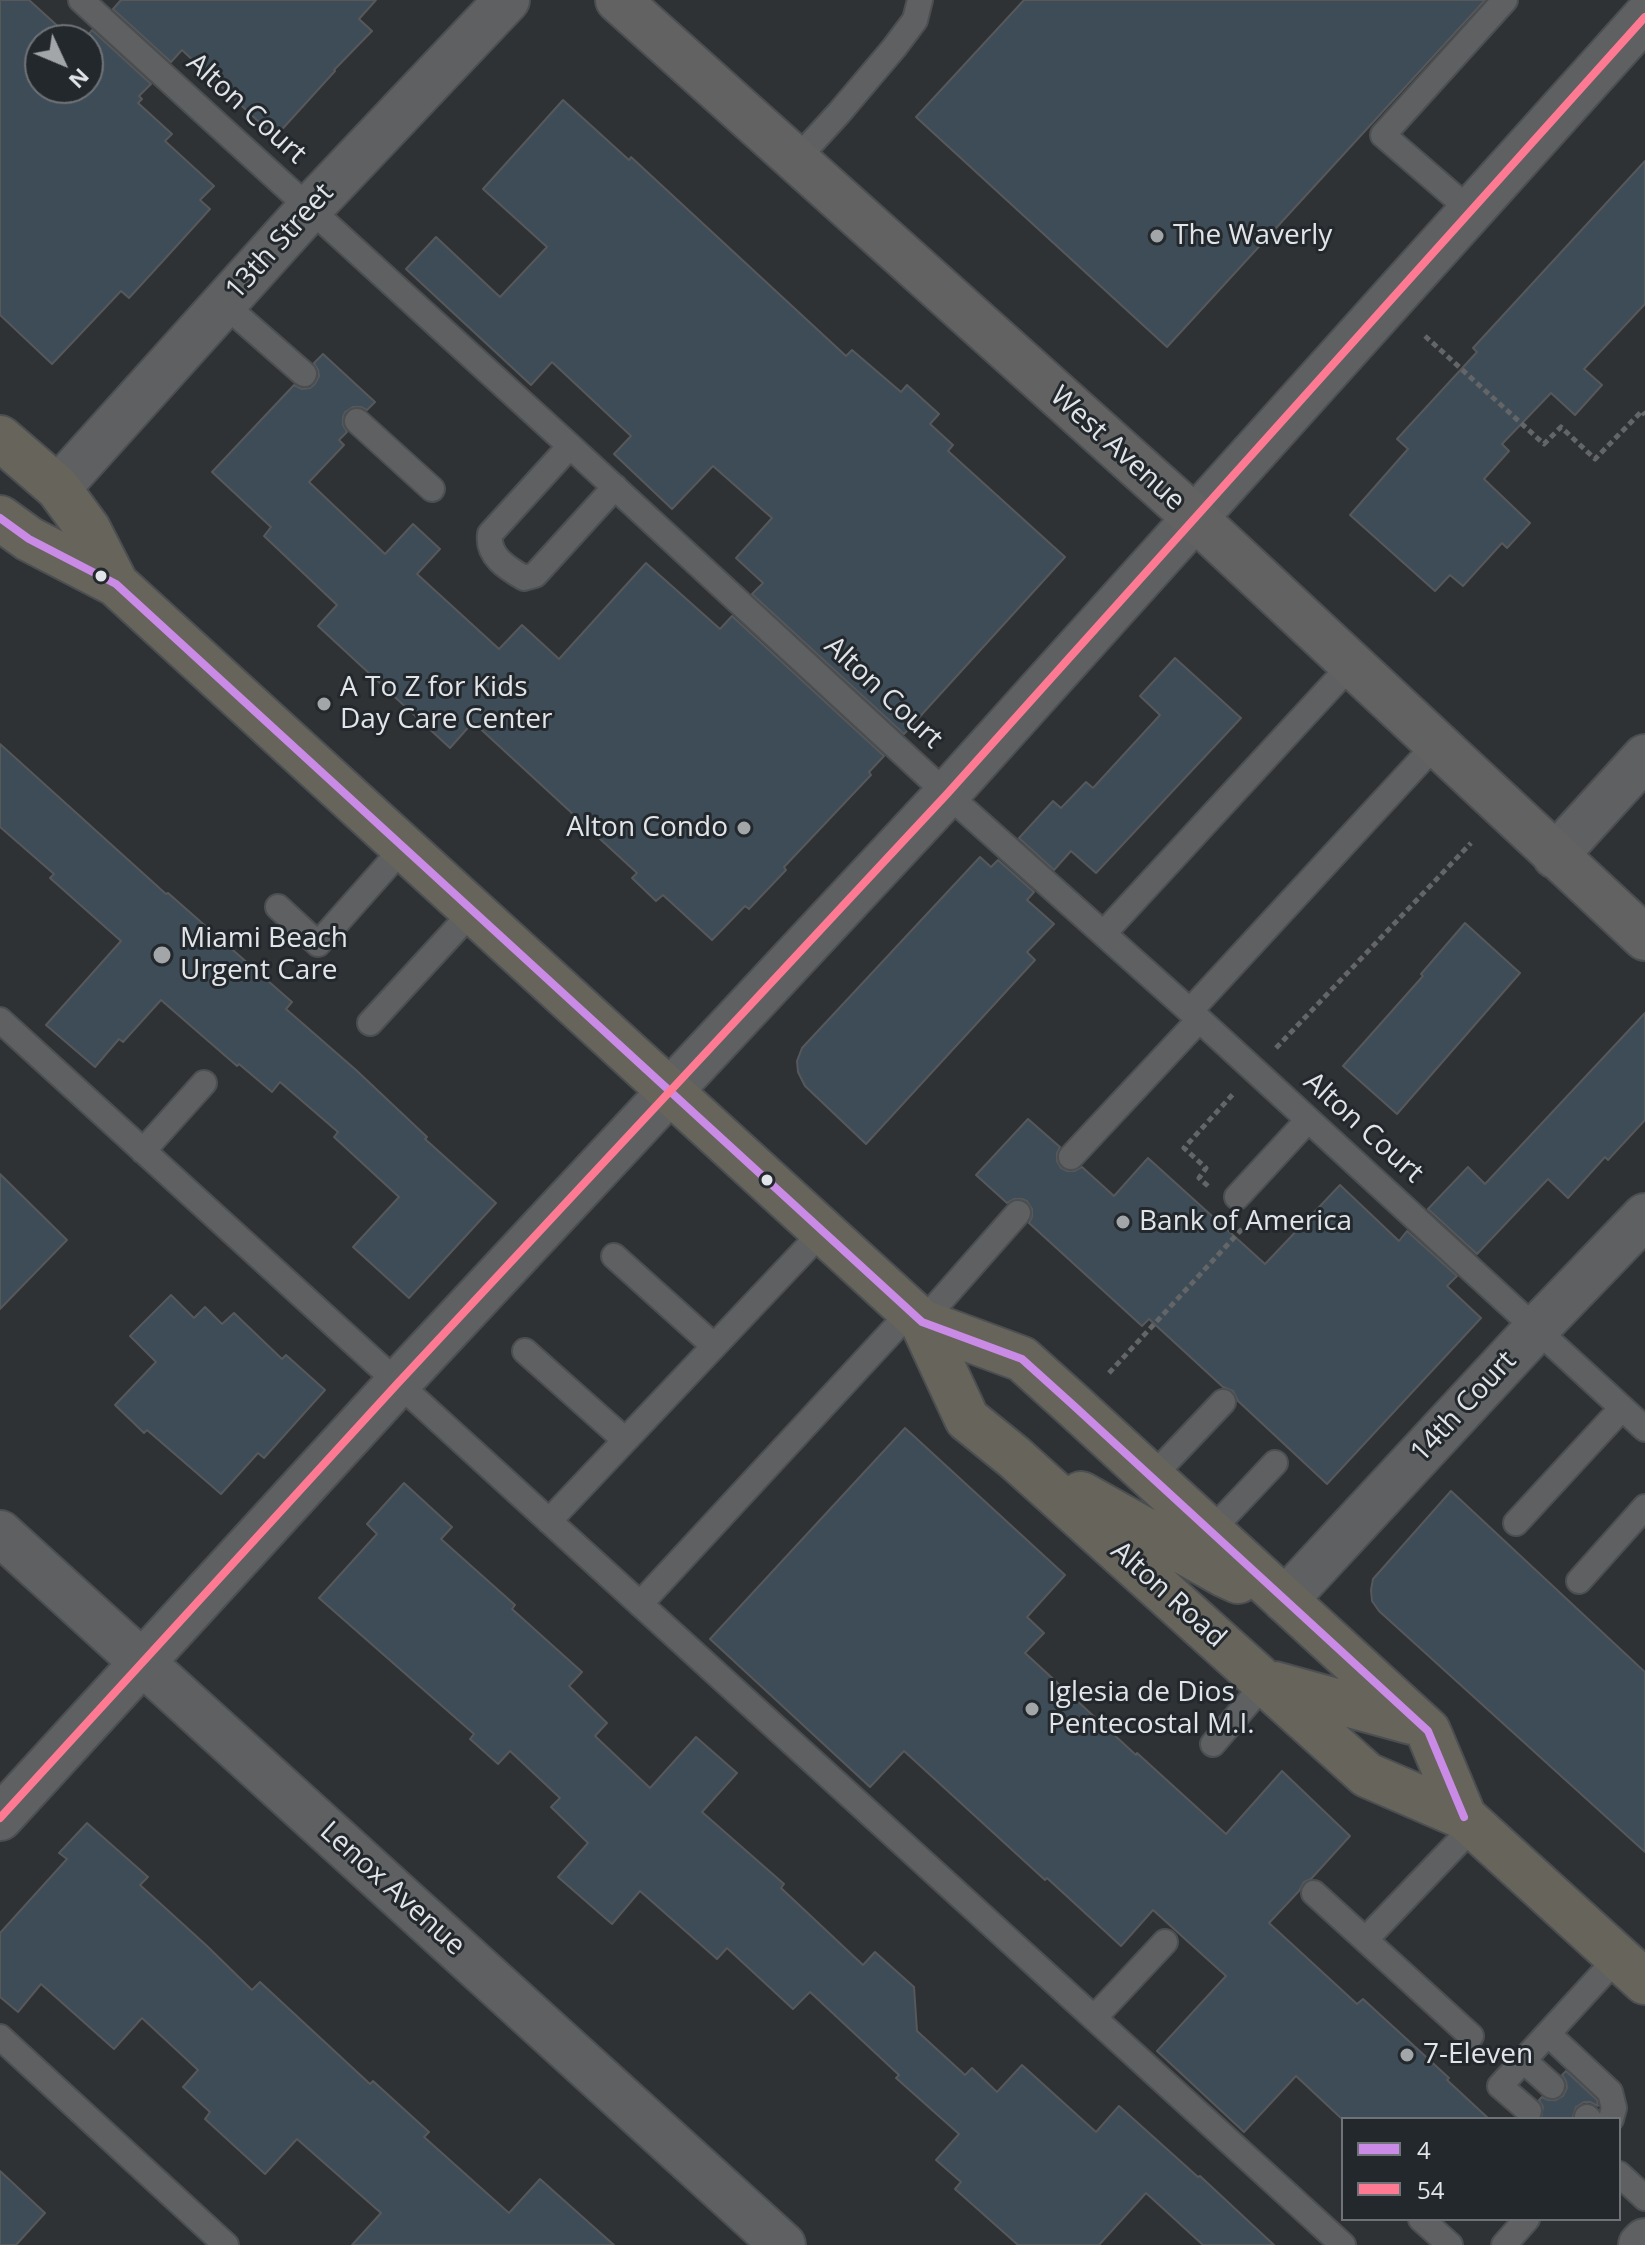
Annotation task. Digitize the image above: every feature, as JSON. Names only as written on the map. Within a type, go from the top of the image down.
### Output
[{"type":"highway","name":"Alton Road","points":[[0,438],[58,488],[88,529],[116,584]]},
{"type":"highway","name":"Alton Road","points":[[6,533],[29,539],[116,584],[916,1317],[967,1419],[1014,1457],[1367,1775],[1469,1822],[1632,1970]]},
{"type":"highway","name":"Alton Road","points":[[916,1317],[1022,1359],[1428,1731],[1469,1822]]},
{"type":"highway","points":[[1014,1457],[1225,1575],[1285,1600]]},
{"type":"highway","points":[[1266,1682],[1419,1723]]},
{"type":"street","name":"13th Street","points":[[58,488],[310,208],[507,0]]},
{"type":"street","name":"West Avenue","points":[[630,4],[796,160],[1195,518],[1645,938]]},
{"type":"street","points":[[0,1818],[398,1383],[947,794],[1645,17]]},
{"type":"street","points":[[1555,856],[1645,757]]},
{"type":"street","name":"14th Court","points":[[1285,1600],[1645,1216]]},
{"type":"street","name":"Lenox Avenue","points":[[0,1533],[783,2245]]},
{"type":"lane","name":"Alton Court","points":[[81,0],[1645,1429]]},
{"type":"lane","points":[[796,160],[894,48],[915,20],[920,0]]},
{"type":"lane","points":[[1471,211],[1377,130],[1505,0]]},
{"type":"lane","points":[[224,304],[304,374]]},
{"type":"lane","points":[[357,421],[432,489]]},
{"type":"lane","points":[[570,446],[490,534],[488,545],[495,556],[524,578],[535,575],[615,487]]},
{"type":"lane","points":[[1104,933],[1351,665]]},
{"type":"lane","points":[[1071,1157],[1436,744]]},
{"type":"lane","points":[[278,907],[318,944],[403,848]]},
{"type":"lane","points":[[370,1023],[472,912]]},
{"type":"lane","points":[[0,1020],[1343,2245]]},
{"type":"lane","points":[[143,1151],[204,1083]]},
{"type":"lane","points":[[1228,1196],[1308,1120]]},
{"type":"lane","points":[[640,1604],[1018,1213]]},
{"type":"lane","points":[[549,1521],[823,1231]]},
{"type":"lane","points":[[614,1256],[713,1345]]},
{"type":"lane","points":[[525,1351],[625,1440]]},
{"type":"lane","points":[[1151,1478],[1223,1402]]},
{"type":"lane","points":[[1516,1523],[1622,1408]]},
{"type":"lane","points":[[1210,1532],[1275,1463]]},
{"type":"lane","points":[[1579,1581],[1645,1507]]},
{"type":"lane","points":[[1213,1744],[1266,1682]]},
{"type":"lane","points":[[1366,1939],[1469,1822]]},
{"type":"lane","points":[[1314,1893],[1471,2036]]},
{"type":"lane","points":[[1094,2018],[1165,1942]]},
{"type":"lane","points":[[1529,2111],[1500,2086],[1548,2034],[1632,1970]]},
{"type":"lane","points":[[1548,2034],[1610,2092],[1614,2108],[1598,2117]]},
{"type":"lane","points":[[0,2037],[226,2245]]},
{"type":"lane","points":[[1524,2061],[1552,2086]]},
{"type":"lane","points":[[1621,2176],[1645,2198]]},
{"type":"lane","points":[[1423,2221],[1450,2245]]},
{"type":"lane","points":[[1504,2245],[1525,2221]]},
{"type":"path","points":[[1425,336],[1544,444],[1561,427],[1595,459],[1642,411],[1645,415]]},
{"type":"path","points":[[1275,1049],[1471,843]]},
{"type":"path","points":[[1228,1196],[1199,1178],[1206,1168],[1184,1148],[1237,1089]]},
{"type":"path","points":[[1109,1373],[1248,1223]]},
{"type":"building","points":[[0,0],[29,0],[55,24],[24,24],[24,104],[104,104],[104,41],[151,84],[139,96],[142,99],[138,103],[172,134],[165,141],[214,186],[200,200],[210,209],[162,262],[129,298],[121,291],[52,364],[0,315]]},
{"type":"building","points":[[121,0],[376,0],[359,19],[372,31],[275,137],[182,50],[171,62],[113,9]]},
{"type":"building","name":"The Waverly","points":[[1024,0],[1485,0],[1167,347],[916,117]]},
{"type":"building","points":[[563,100],[629,160],[631,157],[846,356],[852,350],[901,392],[907,385],[939,414],[930,424],[953,445],[948,451],[1065,557],[904,734],[752,594],[763,583],[736,558],[772,518],[713,466],[672,509],[614,454],[631,436],[552,362],[531,385],[406,269],[436,237],[500,297],[547,247],[483,189]]},
{"type":"building","points":[[1645,161],[1645,304],[1584,369],[1602,385],[1575,415],[1551,393],[1502,444],[1509,451],[1484,479],[1530,523],[1507,548],[1502,543],[1463,586],[1450,575],[1435,591],[1350,515],[1408,449],[1397,439],[1477,352],[1473,348]]},
{"type":"building","points":[[323,354],[375,402],[367,410],[353,407],[345,412],[343,425],[347,432],[339,440],[344,445],[309,482],[385,554],[413,524],[440,549],[417,574],[499,649],[522,625],[559,659],[646,563],[720,629],[732,616],[884,756],[869,772],[871,775],[784,867],[786,870],[749,909],[745,906],[712,940],[663,895],[656,901],[632,878],[637,873],[473,722],[450,748],[318,626],[337,605],[264,536],[271,527],[212,472],[294,385],[302,389],[315,384],[319,376],[314,363]]},
{"type":"building","points":[[1175,658],[1241,718],[1096,873],[1071,851],[1054,870],[1019,838],[1053,801],[1061,808],[1086,782],[1093,788],[1160,715],[1140,696]]},
{"type":"building","points":[[0,744],[166,894],[292,1002],[286,1009],[356,1070],[427,1137],[425,1139],[496,1203],[409,1298],[353,1247],[399,1197],[334,1137],[338,1132],[280,1082],[272,1092],[161,1000],[123,1042],[119,1039],[95,1067],[46,1025],[121,941],[50,878],[54,874],[0,827]]},
{"type":"building","points":[[980,857],[991,867],[998,860],[1034,892],[1027,900],[1054,924],[1027,952],[1035,960],[866,1144],[805,1086],[798,1072],[797,1061],[802,1048]]},
{"type":"building","points":[[1465,923],[1520,973],[1397,1114],[1343,1066],[1423,976],[1421,974]]},
{"type":"building","points":[[1645,1013],[1645,1120],[1608,1160],[1605,1157],[1568,1198],[1548,1179],[1477,1254],[1428,1209],[1468,1167],[1485,1184]]},
{"type":"building","points":[[1028,1119],[1060,1147],[1057,1161],[1061,1168],[1075,1171],[1082,1167],[1114,1196],[1148,1158],[1265,1264],[1340,1185],[1399,1241],[1407,1231],[1457,1276],[1447,1286],[1481,1318],[1327,1484],[1238,1401],[1233,1391],[1223,1387],[1149,1319],[1142,1326],[1029,1223],[1032,1209],[1027,1201],[1014,1199],[1007,1203],[976,1175]]},
{"type":"building","points":[[0,1174],[67,1240],[0,1309]]},
{"type":"building","points":[[171,1295],[194,1318],[205,1307],[222,1324],[234,1313],[282,1359],[286,1355],[325,1390],[264,1458],[258,1453],[221,1494],[147,1430],[144,1433],[115,1405],[156,1362],[130,1336]]},
{"type":"building","points":[[905,1428],[1065,1575],[1027,1617],[1044,1633],[1025,1653],[1136,1755],[1226,1834],[1282,1771],[1350,1836],[1269,1923],[1357,2004],[1363,1999],[1487,2117],[1341,2118],[1296,2076],[1244,2132],[1157,2051],[1226,1976],[1153,1910],[1121,1946],[904,1751],[870,1787],[710,1639]]},
{"type":"building","points":[[404,1483],[452,1527],[441,1539],[515,1605],[512,1609],[582,1672],[569,1686],[607,1723],[595,1736],[650,1788],[696,1737],[737,1773],[702,1812],[784,1884],[781,1888],[863,1965],[875,1952],[914,1987],[917,2031],[965,2075],[972,2068],[997,2092],[1022,2065],[1096,2132],[1119,2106],[1274,2245],[1203,2245],[1146,2193],[1099,2245],[1018,2245],[955,2189],[961,2182],[936,2160],[959,2134],[896,2078],[899,2075],[810,1992],[793,2009],[727,1948],[717,1959],[640,1891],[612,1924],[558,1877],[588,1843],[551,1807],[560,1798],[510,1751],[498,1764],[470,1739],[474,1734],[319,1598],[377,1534],[367,1524]]},
{"type":"building","points":[[1451,1491],[1645,1672],[1645,1852],[1379,1611],[1372,1601],[1373,1579]]},
{"type":"building","points":[[87,1823],[148,1877],[140,1885],[252,1990],[260,1982],[370,2084],[373,2081],[429,2132],[424,2137],[509,2213],[540,2179],[614,2245],[352,2245],[381,2213],[297,2139],[265,2174],[205,2119],[210,2112],[183,2087],[198,2070],[142,2018],[114,2049],[41,1984],[18,2012],[0,1997],[0,1933],[67,1859],[59,1853]]},
{"type":"building","points":[[1566,2071],[1597,2100],[1598,2106],[1584,2102],[1576,2107],[1573,2117],[1541,2117],[1543,2107],[1539,2100],[1542,2097],[1556,2100],[1563,2096],[1567,2088],[1562,2075]]},
{"type":"building","points":[[0,2171],[45,2213],[16,2245],[0,2245]]},
{"type":"transit line","name":"54","points":[[0,1818],[398,1383],[947,794],[1645,17]]},
{"type":"transit line","name":"4","points":[[0,518],[29,539],[116,584],[922,1322],[1022,1359],[1428,1731],[1464,1817]]},
{"type":"place","name":"The Waverly","points":[[1157,236]]},
{"type":"place","name":"A To Z for Kids Day Care Center","points":[[324,704]]},
{"type":"place","name":"Alton Condo","points":[[744,828]]},
{"type":"place","name":"Miami Beach Urgent Care","points":[[162,955]]},
{"type":"place","name":"Bank of America","points":[[1123,1222]]},
{"type":"place","name":"Iglesia de Dios Pentecostal M.I.","points":[[1032,1709]]},
{"type":"place","name":"7-Eleven","points":[[1407,2055]]}]
